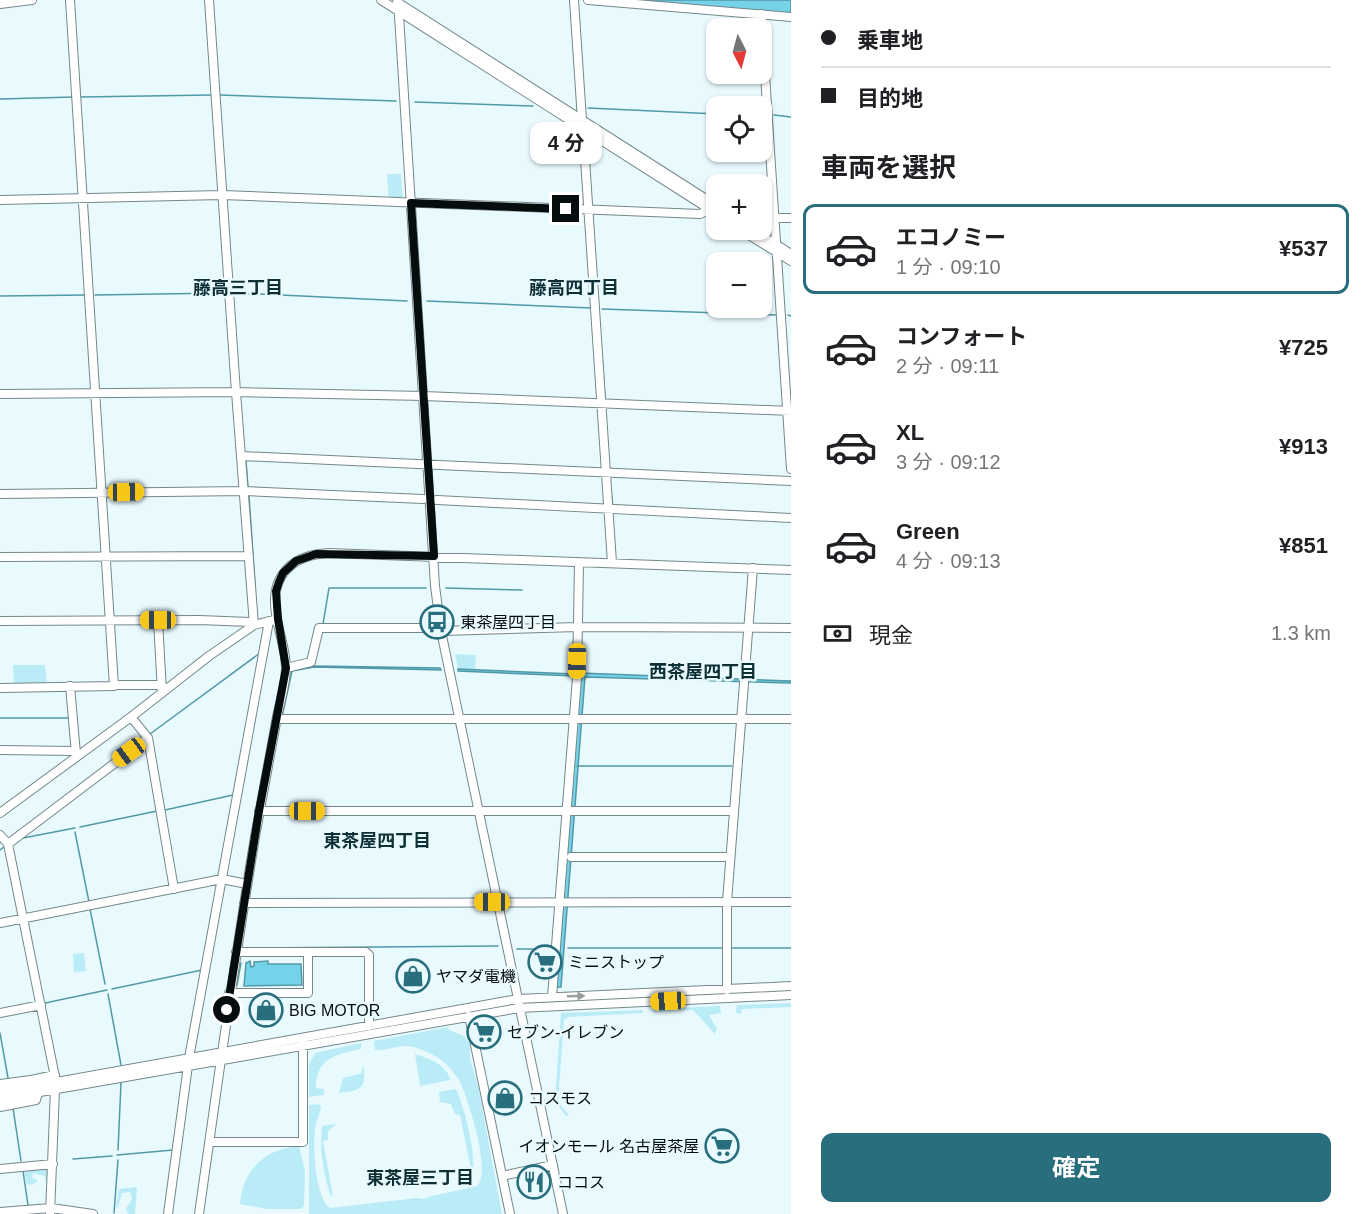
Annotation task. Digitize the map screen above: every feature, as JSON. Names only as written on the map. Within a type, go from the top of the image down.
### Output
[{"type":"street","points":[[0,4],[32,0]]},
{"type":"street","points":[[70,0],[114,685]]},
{"type":"street","points":[[209,0],[254,625]]},
{"type":"street","points":[[381,0],[395,3],[706,203]]},
{"type":"street","points":[[574,0],[612,563]]},
{"type":"street","points":[[588,0],[791,16]]},
{"type":"street","points":[[395,3],[441,631],[562,1214]]},
{"type":"street","points":[[761,14],[789,411],[791,469]]},
{"type":"street","points":[[0,200],[222,195],[700,214],[706,212]]},
{"type":"street","points":[[775,217],[791,218]]},
{"type":"street","points":[[762,240],[791,254]]},
{"type":"street","points":[[767,240],[791,261]]},
{"type":"street","points":[[0,394],[236,393],[424,396],[789,411]]},
{"type":"street","points":[[242,456],[791,481]]},
{"type":"street","points":[[0,494],[245,491],[423,499]]},
{"type":"street","points":[[437,501],[791,518]]},
{"type":"street","points":[[168,1214],[189,1062],[222,879],[273,620],[276,591],[288,567],[306,556],[329,553],[791,570]]},
{"type":"street","points":[[0,557],[249,556]]},
{"type":"street","points":[[552,997],[563,902],[578,719],[579,563]]},
{"type":"street","points":[[727,990],[727,902],[753,568]]},
{"type":"street","points":[[0,621],[158,620],[250,622],[254,625]]},
{"type":"street","points":[[158,620],[162,689]]},
{"type":"street","points":[[0,813],[76,754],[131,717],[162,689],[254,625],[273,620]]},
{"type":"street","points":[[199,1214],[229,993],[259,811],[286,668],[273,620]]},
{"type":"street","points":[[286,668],[312,662],[320,628],[431,628],[441,631],[578,627],[791,628]]},
{"type":"street","points":[[0,687],[114,685],[162,689]]},
{"type":"street","points":[[70,686],[76,754]]},
{"type":"street","points":[[131,717],[148,738],[174,889]]},
{"type":"street","points":[[277,719],[791,719]]},
{"type":"street","points":[[0,854],[8,845],[148,738]]},
{"type":"street","points":[[0,750],[76,754]]},
{"type":"street","points":[[259,811],[733,811]]},
{"type":"street","points":[[0,835],[8,845],[55,1086],[51,1211]]},
{"type":"street","points":[[571,857],[730,857]]},
{"type":"street","points":[[0,923],[222,879],[247,884]]},
{"type":"street","points":[[244,903],[791,902]]},
{"type":"street","points":[[236,952],[366,952],[369,955],[369,1026]]},
{"type":"street","points":[[229,993],[308,993],[308,952]]},
{"type":"street","points":[[0,1107],[55,1086],[222,1056],[369,1026],[552,997],[791,986]]},
{"type":"street","points":[[222,1056],[303,1045],[469,1016],[519,1003],[791,995]]},
{"type":"street","points":[[0,1011],[40,1003]]},
{"type":"street","points":[[469,1016],[510,1214]]},
{"type":"street","points":[[210,1142],[303,1142],[303,1045]]},
{"type":"street","points":[[0,1084],[31,1080],[55,1086]]},
{"type":"street","points":[[31,1080],[38,1093]]},
{"type":"street","points":[[0,1099],[38,1093],[55,1086]]},
{"type":"street","points":[[0,1092],[38,1093]]},
{"type":"street","points":[[0,1169],[53,1164]]},
{"type":"street","points":[[502,1176],[553,1165]]},
{"type":"street","points":[[0,1212],[51,1211],[93,1214]]},
{"type":"shaded area","points":[[387,174],[401,174],[403,200],[389,200]]},
{"type":"shaded area","points":[[455,654],[476,655],[475,670],[458,669]]},
{"type":"shaded area","points":[[13,665],[45,665],[47,685],[14,685]]},
{"type":"shaded area","points":[[84,953],[86,971],[74,972],[73,954]]},
{"type":"shaded area","points":[[791,1003],[791,1007],[742,1009],[741,1014],[736,1013],[738,1005]]},
{"type":"shaded area","points":[[720,1006],[721,1013],[709,1015],[717,1029],[715,1034],[693,1010],[653,1012],[654,1009]]},
{"type":"shaded area","points":[[643,1010],[643,1013],[568,1017],[564,1020],[558,1102],[569,1115],[566,1116],[555,1101],[561,1013]]},
{"type":"shaded area","points":[[448,1027],[449,1030],[464,1036],[470,1045],[470,1058],[479,1090],[502,1214],[309,1214],[309,1105],[319,1104],[321,1106],[315,1129],[314,1148],[318,1183],[321,1194],[330,1208],[425,1199],[477,1186],[481,1178],[482,1166],[477,1134],[463,1089],[454,1073],[437,1057],[414,1047],[403,1046],[375,1050],[374,1041]]},
{"type":"shaded area","points":[[361,1043],[361,1049],[343,1053],[329,1059],[324,1064],[317,1078],[316,1088],[324,1089],[324,1095],[309,1097],[309,1064],[315,1053]]},
{"type":"shaded area","points":[[415,1054],[441,1066],[446,1070],[450,1080],[420,1086]]},
{"type":"shaded area","points":[[362,1066],[364,1081],[360,1088],[339,1093],[343,1078],[362,1073]]},
{"type":"shaded area","points":[[455,1089],[467,1122],[472,1145],[473,1177],[466,1180],[465,1173],[470,1172],[470,1164],[460,1115],[455,1114],[451,1104],[440,1102],[439,1092]]},
{"type":"shaded area","points":[[336,1124],[328,1131],[328,1140],[323,1141],[333,1196],[330,1195],[324,1170],[321,1135],[322,1126]]},
{"type":"shaded area","points":[[299,1146],[305,1171],[304,1206],[301,1209],[267,1209],[240,1204],[246,1181],[258,1163],[276,1151]]},
{"type":"shaded area","points":[[48,1167],[48,1183],[46,1183],[45,1176],[33,1173],[32,1178],[37,1182],[27,1184],[24,1171]]},
{"type":"shaded area","points":[[137,1187],[135,1214],[128,1214],[126,1209],[132,1199],[130,1192],[122,1193],[116,1208],[119,1189]]},
{"type":"water","points":[[619,0],[791,0],[791,15]]},
{"type":"water","points":[[314,666],[440,668],[441,670],[314,667],[292,671],[282,717],[289,672],[291,670]]},
{"type":"water","points":[[458,669],[574,674],[574,676],[458,671]]},
{"type":"water","points":[[580,673],[791,681],[791,683],[585,677],[561,987],[557,987]]},
{"type":"water","points":[[250,961],[251,967],[254,966],[254,962],[268,961],[268,964],[301,964],[302,985],[244,986],[246,963]]},
{"type":"waterway","points":[[81,97],[211,95]]},
{"type":"waterway","points":[[220,95],[396,101]]},
{"type":"waterway","points":[[0,99],[74,97]]},
{"type":"waterway","points":[[415,102],[533,106]]},
{"type":"waterway","points":[[588,108],[706,113]]},
{"type":"waterway","points":[[774,115],[791,117]]},
{"type":"waterway","points":[[95,295],[224,293]]},
{"type":"waterway","points":[[236,293],[407,301]]},
{"type":"waterway","points":[[0,296],[86,295]]},
{"type":"waterway","points":[[427,301],[591,308]]},
{"type":"waterway","points":[[602,309],[776,315]]},
{"type":"waterway","points":[[602,355],[605,399]]},
{"type":"waterway","points":[[246,461],[248,487]]},
{"type":"waterway","points":[[611,491],[613,507]]},
{"type":"waterway","points":[[249,496],[255,584]]},
{"type":"waterway","points":[[323,624],[329,588],[426,588]]},
{"type":"waterway","points":[[446,588],[522,590]]},
{"type":"waterway","points":[[150,734],[260,653]]},
{"type":"waterway","points":[[0,718],[70,718]]},
{"type":"waterway","points":[[577,766],[732,766]]},
{"type":"waterway","points":[[165,810],[233,795]]},
{"type":"waterway","points":[[80,827],[157,811]]},
{"type":"waterway","points":[[23,838],[75,828]]},
{"type":"waterway","points":[[75,832],[89,902]]},
{"type":"waterway","points":[[0,850],[4,847]]},
{"type":"waterway","points":[[90,909],[105,984]]},
{"type":"waterway","points":[[245,948],[498,946]]},
{"type":"waterway","points":[[568,948],[723,948]]},
{"type":"waterway","points":[[731,948],[791,948]]},
{"type":"waterway","points":[[517,949],[552,949]]},
{"type":"waterway","points":[[237,985],[241,963]]},
{"type":"waterway","points":[[112,989],[202,970]]},
{"type":"waterway","points":[[45,1003],[107,990]]},
{"type":"waterway","points":[[108,994],[121,1065]]},
{"type":"waterway","points":[[0,1033],[8,1078]]},
{"type":"waterway","points":[[118,1150],[121,1083]]},
{"type":"waterway","points":[[13,1108],[21,1161]]},
{"type":"waterway","points":[[117,1155],[173,1150]]},
{"type":"waterway","points":[[73,1159],[112,1156]]},
{"type":"waterway","points":[[114,1213],[118,1160]]},
{"type":"waterway","points":[[23,1171],[28,1205]]},
{"type":"place","name":"東茶屋四丁目","points":[[437,622]]},
{"type":"place","name":"ミニストップ","points":[[545,962]]},
{"type":"place","name":"ヤマダ電機","points":[[413,976]]},
{"type":"place","name":"BIG MOTOR","points":[[266,1010]]},
{"type":"place","name":"セブン-イレブン","points":[[484,1032]]},
{"type":"place","name":"コスモス","points":[[505,1098]]},
{"type":"place","name":"イオンモール 名古屋茶屋","points":[[722,1146]]},
{"type":"place","name":"ココス","points":[[534,1182]]},
{"type":"district","name":"藤高三丁目","points":[[238,288]]},
{"type":"district","name":"藤高四丁目","points":[[574,288]]},
{"type":"district","name":"西茶屋四丁目","points":[[703,672]]},
{"type":"district","name":"東茶屋四丁目","points":[[377,841]]},
{"type":"district","name":"東茶屋三丁目","points":[[420,1178]]},
{"type":"route","points":[[227,1010],[259,811],[286,668],[276,591],[283,573],[296,561],[316,554],[434,556],[411,203],[566,209]]}]
